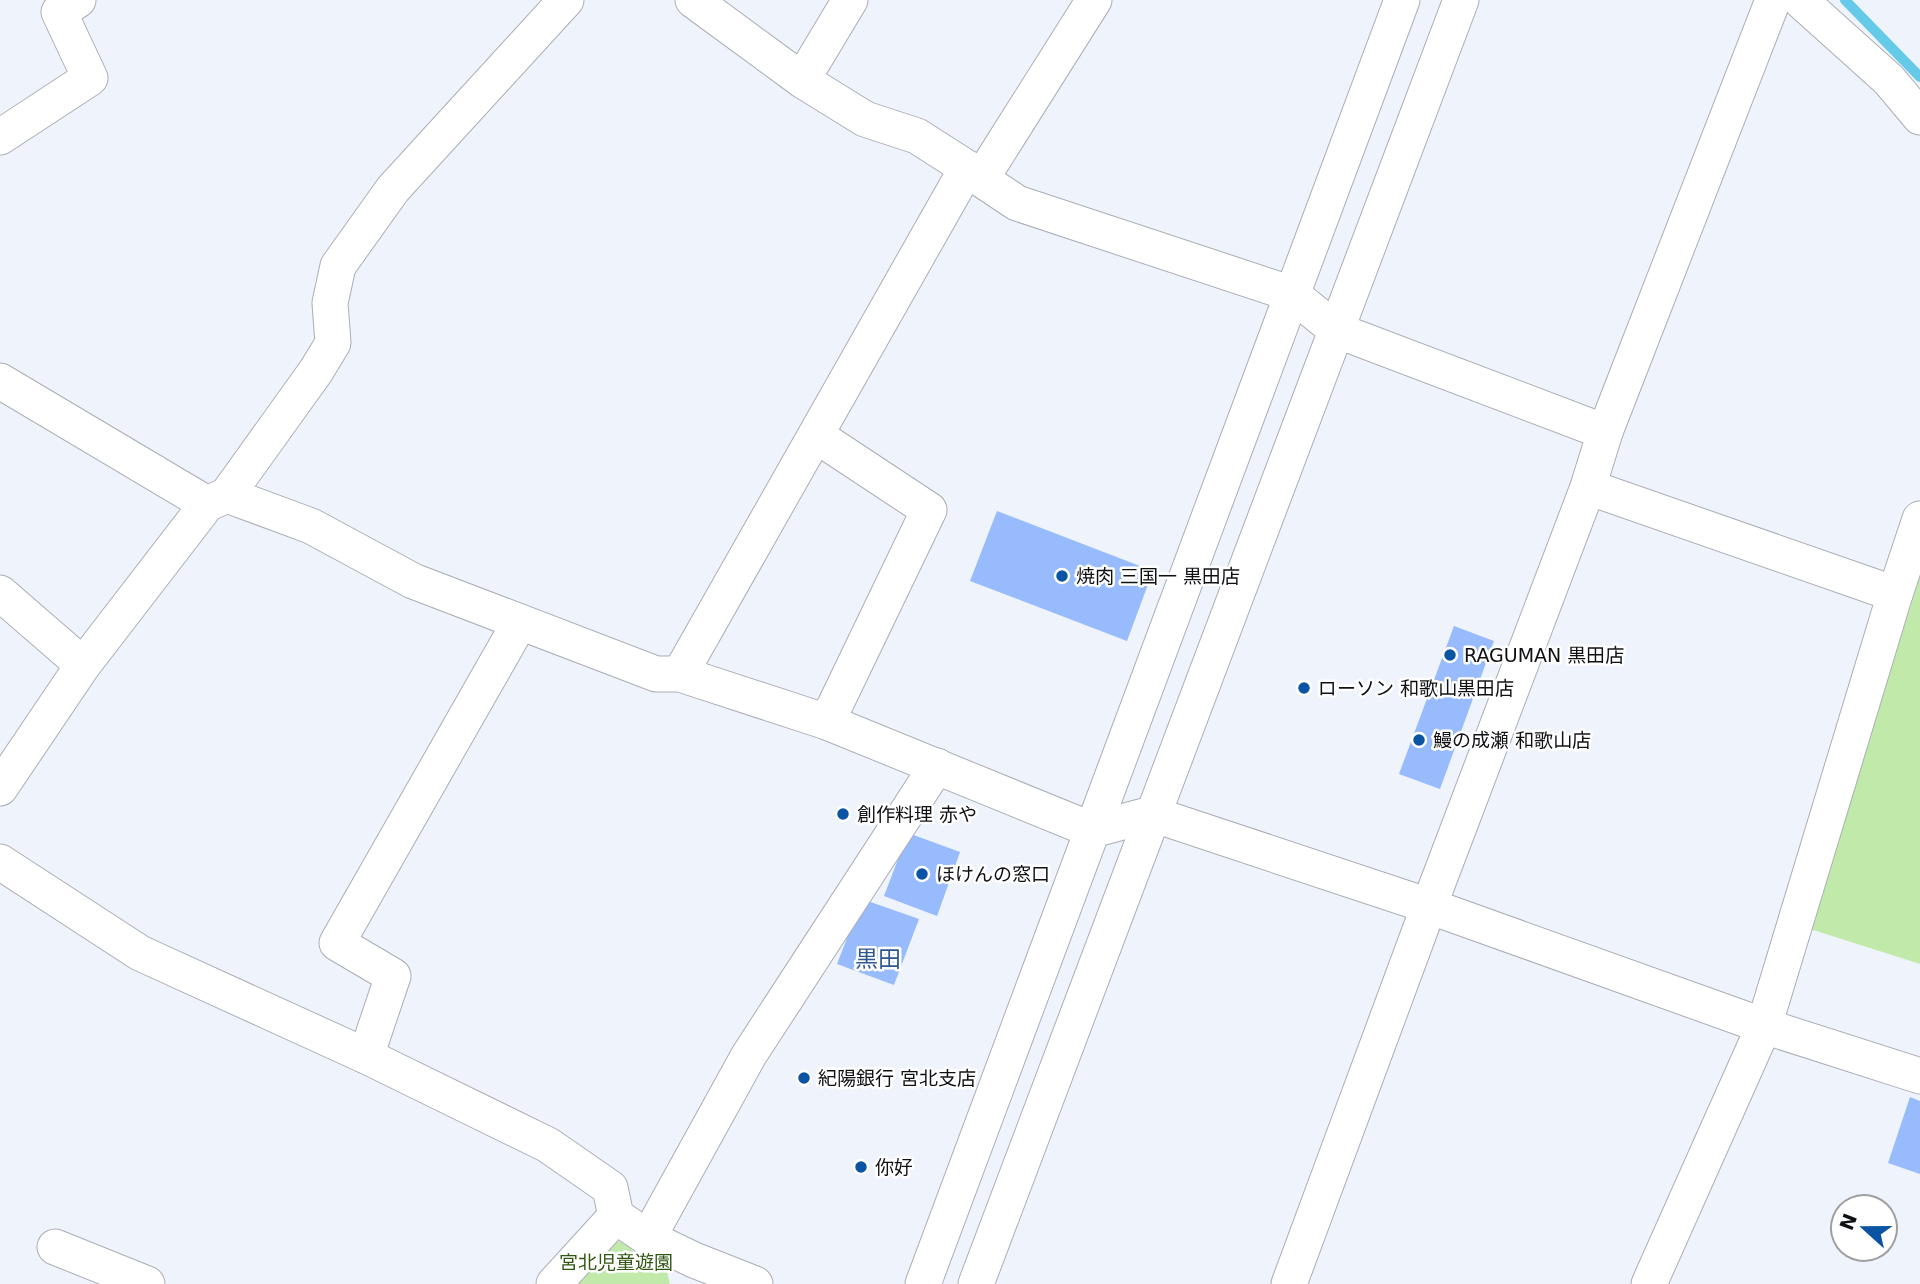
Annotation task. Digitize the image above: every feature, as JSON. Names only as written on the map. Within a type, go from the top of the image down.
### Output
[{"type":"street","points":[[0,137],[90,78],[58,12],[78,0]]},
{"type":"street","points":[[0,788],[83,665],[316,371],[333,342],[330,303],[338,266],[393,189],[566,0]]},
{"type":"street","points":[[693,0],[802,80],[865,119],[917,136],[1017,203],[1292,294],[1336,330],[1605,432]]},
{"type":"street","points":[[802,80],[850,0]]},
{"type":"street","points":[[680,674],[817,436],[974,173],[1094,0]]},
{"type":"street","points":[[976,1284],[1461,0]]},
{"type":"street","points":[[1289,1284],[1588,486],[1605,432],[1773,0]]},
{"type":"street","points":[[1800,0],[1889,80],[1920,117]]},
{"type":"street","points":[[923,1284],[1292,294],[1395,3]]},
{"type":"street","points":[[0,381],[217,499],[311,526],[413,581],[656,674],[680,674],[827,722],[1092,830],[1152,814],[1429,906],[1764,1026],[1920,1076]]},
{"type":"street","points":[[817,436],[929,510],[827,722]]},
{"type":"street","points":[[1588,486],[1895,594]]},
{"type":"street","points":[[1649,1284],[1764,1026],[1920,519]]},
{"type":"street","points":[[0,593],[83,665]]},
{"type":"street","points":[[366,1056],[393,976],[337,943],[520,622]]},
{"type":"street","points":[[648,1238],[749,1055],[937,766]]},
{"type":"street","points":[[3,871],[140,953],[366,1056],[548,1145],[610,1188],[616,1216],[689,1272],[755,1284]]},
{"type":"street","points":[[554,1284],[616,1216]]},
{"type":"street","points":[[55,1247],[146,1284]]},
{"type":"green space","points":[[1920,577],[1920,964],[1807,928]]},
{"type":"green space","name":"宮北児童遊園","points":[[606,1241],[626,1242],[640,1260],[666,1268],[670,1284],[560,1284]]},
{"type":"building","name":"焼肉 三国一 黒田店","points":[[997,511],[1153,571],[1127,641],[970,581]]},
{"type":"building","points":[[1454,626],[1494,641],[1440,789],[1399,774]]},
{"type":"building","name":"ほけんの窓口","points":[[908,833],[960,852],[937,916],[884,896]]},
{"type":"building","points":[[862,899],[919,919],[894,985],[837,964]]},
{"type":"building","points":[[1910,1097],[1920,1101],[1920,1174],[1888,1163]]},
{"type":"waterway","points":[[1845,0],[1920,77]]},
{"type":"place","name":"焼肉 三国一 黒田店","points":[[1062,576]]},
{"type":"place","name":"RAGUMAN 黒田店","points":[[1450,655]]},
{"type":"place","name":"ローソン 和歌山黒田店","points":[[1304,688]]},
{"type":"place","name":"鰻の成瀬 和歌山店","points":[[1419,740]]},
{"type":"place","name":"創作料理 赤や","points":[[843,814]]},
{"type":"place","name":"ほけんの窓口","points":[[922,874]]},
{"type":"place","name":"紀陽銀行 宮北支店","points":[[804,1078]]},
{"type":"place","name":"你好","points":[[861,1167]]},
{"type":"district","name":"黒田","points":[[878,959]]}]
